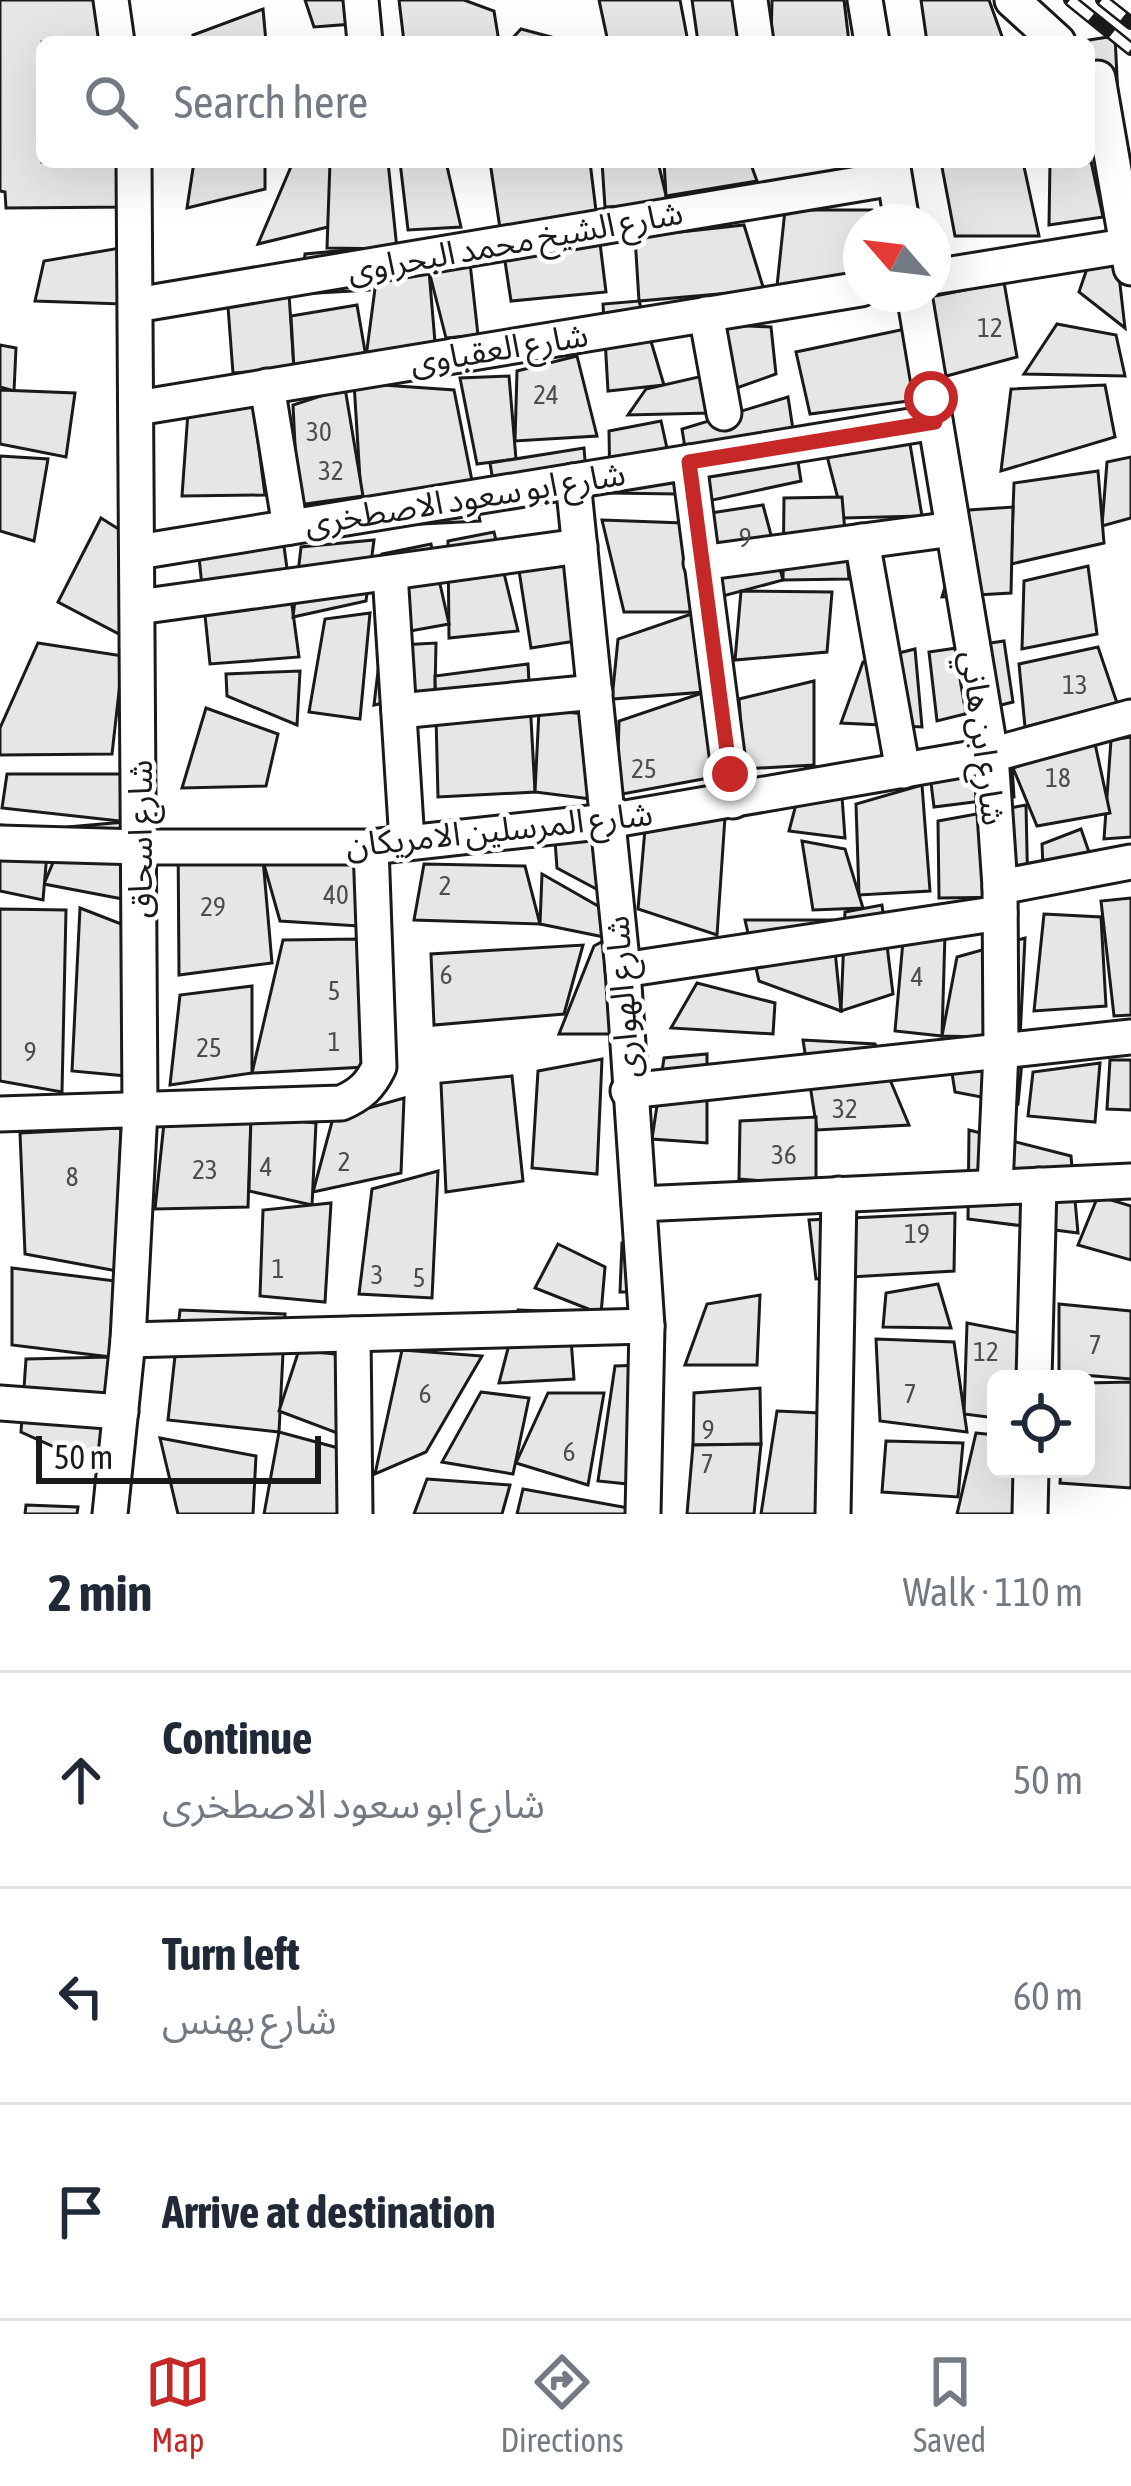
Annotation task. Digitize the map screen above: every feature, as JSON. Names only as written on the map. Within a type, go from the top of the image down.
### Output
[{"type":"street","points":[[111,0],[116,36]]},
{"type":"street","points":[[362,0],[365,36]]},
{"type":"street","points":[[750,0],[755,36]]},
{"type":"street","points":[[865,0],[871,36]]},
{"type":"street","points":[[1012,0],[1051,36]]},
{"type":"street","points":[[1095,76],[1131,109]]},
{"type":"street","points":[[951,275],[1130,253],[1095,84]]},
{"type":"street","name":"شارع اسحاق","points":[[110,1514],[128,1340],[140,1110],[136,305],[141,168]]},
{"type":"street","points":[[777,168],[781,196]]},
{"type":"street","points":[[893,170],[899,204]]},
{"type":"street","name":"شارع الشيخ محمد البحراوى","points":[[136,305],[781,196],[893,170]]},
{"type":"street","name":"شارع العقباوى","points":[[137,408],[843,292]]},
{"type":"street","name":"شارع ابن هاني","points":[[917,312],[991,755],[1000,900],[1001,1052],[994,1187]]},
{"type":"street","points":[[706,314],[724,413]]},
{"type":"street","points":[[267,386],[290,526]]},
{"type":"street","name":"شارع ابو سعود الاصطخرى","points":[[138,552],[935,422]]},
{"type":"street","points":[[689,462],[733,801]]},
{"type":"street","name":"شارع الهوارى","points":[[573,481],[623,970],[639,1204],[646,1326],[643,1514]]},
{"type":"street","points":[[701,562],[952,529]]},
{"type":"street","points":[[862,541],[903,771]]},
{"type":"street","points":[[138,608],[580,546]]},
{"type":"street","points":[[390,573],[407,842]]},
{"type":"street","points":[[399,711],[595,692]]},
{"type":"street","name":"شارع المرسلين الامريكان","points":[[0,843],[371,847],[608,821],[991,755],[1131,716]]},
{"type":"street","points":[[0,1114],[341,1103],[358,1096],[379,1067],[371,847]]},
{"type":"street","points":[[623,970],[1000,900],[1131,862]]},
{"type":"street","points":[[628,1091],[1131,1037]]},
{"type":"street","points":[[639,1204],[1131,1181]]},
{"type":"street","points":[[1034,1370],[1039,1185]]},
{"type":"street","points":[[833,1514],[838,1194]]},
{"type":"street","points":[[128,1340],[646,1326]]},
{"type":"street","points":[[353,1334],[355,1514]]},
{"type":"street","points":[[0,1403],[121,1412]]},
{"type":"street","points":[[1030,1514],[1031,1478]]},
{"type":"building","points":[[0,0],[101,0],[103,36],[36,36],[36,168],[129,168],[130,207],[6,208],[5,192],[0,191]]},
{"type":"building","points":[[305,0],[356,0],[353,24],[314,27]]},
{"type":"building","points":[[399,0],[464,0],[494,11],[498,36],[403,36]]},
{"type":"building","points":[[599,0],[680,0],[687,36],[607,36]]},
{"type":"building","points":[[692,0],[736,0],[742,36],[697,36]]},
{"type":"building","points":[[772,0],[844,0],[848,36],[771,36]]},
{"type":"building","points":[[921,0],[989,0],[1002,36],[926,36]]},
{"type":"building","points":[[263,9],[265,36],[193,35]]},
{"type":"building","points":[[521,29],[547,36],[515,36]]},
{"type":"building","points":[[1115,36],[1118,97],[1095,99],[1095,39]]},
{"type":"building","points":[[193,168],[265,168],[265,189],[187,208]]},
{"type":"building","points":[[290,168],[331,168],[336,225],[258,244]]},
{"type":"building","points":[[330,168],[389,168],[397,249],[327,248]]},
{"type":"building","points":[[401,168],[447,168],[461,227],[408,230]]},
{"type":"building","points":[[491,168],[591,168],[606,292],[511,301]]},
{"type":"building","points":[[602,168],[659,168],[668,204],[605,207]]},
{"type":"building","points":[[664,168],[752,168],[757,181],[666,196]]},
{"type":"building","points":[[942,168],[1024,168],[1039,236],[955,236]]},
{"type":"building","points":[[1050,168],[1092,168],[1103,217],[1049,225]]},
{"type":"building","points":[[785,210],[843,210],[843,285],[777,286]]},
{"type":"building","points":[[744,225],[764,290],[639,301],[635,237]]},
{"type":"building","points":[[126,247],[122,304],[35,301],[44,261]]},
{"type":"building","points":[[359,249],[369,290],[301,294],[305,254]]},
{"type":"building","points":[[1093,251],[1118,267],[1125,328],[1079,292]]},
{"type":"building","points":[[470,263],[478,335],[446,338],[429,271]]},
{"type":"building","points":[[429,271],[435,342],[366,357],[376,281]]},
{"type":"building","points":[[1004,282],[1017,357],[939,378],[927,312],[951,312],[951,293]]},
{"type":"building","points":[[289,294],[294,369],[233,373],[228,307]]},
{"type":"building","points":[[639,301],[664,385],[608,391],[603,304]]},
{"type":"building","points":[[357,305],[366,357],[294,369],[291,316]]},
{"type":"building","points":[[707,324],[771,327],[776,374],[731,390]]},
{"type":"building","points":[[1057,324],[1116,335],[1125,376],[1024,374]]},
{"type":"building","points":[[910,328],[931,398],[810,414],[796,352]]},
{"type":"building","points":[[0,345],[16,348],[14,391],[0,387]]},
{"type":"building","points":[[577,356],[597,436],[515,441],[517,371]]},
{"type":"building","points":[[707,375],[710,413],[628,415],[646,389]]},
{"type":"building","points":[[509,376],[516,459],[477,464],[460,378]]},
{"type":"building","points":[[354,383],[454,390],[480,521],[363,527]]},
{"type":"building","points":[[1105,385],[1115,437],[1001,471],[1011,389]]},
{"type":"building","points":[[345,388],[363,496],[298,505],[293,405]]},
{"type":"building","points":[[0,390],[75,393],[66,457],[0,444]]},
{"type":"building","points":[[788,397],[801,481],[694,504],[682,429]]},
{"type":"building","points":[[253,403],[265,495],[182,496],[188,412]]},
{"type":"building","points":[[661,421],[677,494],[610,493],[609,431]]},
{"type":"building","points":[[910,444],[922,516],[843,518],[827,456]]},
{"type":"building","points":[[584,448],[586,473],[494,487],[490,463]]},
{"type":"building","points":[[0,456],[48,459],[34,541],[0,531]]},
{"type":"building","points":[[1131,457],[1131,518],[1102,526],[1107,462]]},
{"type":"building","points":[[1098,471],[1104,543],[1011,564],[1014,483]]},
{"type":"building","points":[[842,497],[849,579],[783,580],[784,498]]},
{"type":"building","points":[[763,505],[783,580],[723,596],[704,514]]},
{"type":"building","points":[[1013,507],[1011,593],[942,597],[969,510]]},
{"type":"building","points":[[101,518],[128,535],[121,635],[58,602]]},
{"type":"building","points":[[602,520],[683,523],[697,612],[624,612]]},
{"type":"building","points":[[494,532],[518,631],[449,638],[448,541]]},
{"type":"building","points":[[283,539],[299,657],[210,664],[199,557]]},
{"type":"building","points":[[374,540],[366,601],[293,617],[301,547]]},
{"type":"building","points":[[431,544],[449,624],[377,637],[382,554]]},
{"type":"building","points":[[569,556],[582,640],[531,648],[518,564]]},
{"type":"building","points":[[1088,566],[1097,634],[1022,649],[1024,581]]},
{"type":"building","points":[[741,591],[832,592],[827,652],[735,660]]},
{"type":"building","points":[[697,612],[705,692],[612,699],[618,639]]},
{"type":"building","points":[[370,613],[360,719],[309,712],[325,619]]},
{"type":"building","points":[[1004,641],[1013,702],[937,721],[929,652]]},
{"type":"building","points":[[38,643],[123,656],[112,754],[0,755],[0,728]]},
{"type":"building","points":[[436,643],[435,692],[374,705],[381,646]]},
{"type":"building","points":[[1098,647],[1117,703],[1025,727],[1019,664]]},
{"type":"building","points":[[915,649],[922,727],[841,723],[863,662]]},
{"type":"building","points":[[528,664],[535,792],[438,797],[435,676]]},
{"type":"building","points":[[300,671],[297,725],[227,696],[226,674]]},
{"type":"building","points":[[814,681],[814,765],[744,769],[739,699]]},
{"type":"building","points":[[705,692],[730,774],[617,795],[619,721]]},
{"type":"building","points":[[206,708],[278,734],[266,786],[182,788]]},
{"type":"building","points":[[539,710],[587,714],[591,799],[535,792]]},
{"type":"building","points":[[1010,734],[1014,797],[934,807],[927,751]]},
{"type":"building","points":[[1131,737],[1131,837],[1104,839],[1111,740]]},
{"type":"building","points":[[1094,739],[1110,813],[1037,826],[1013,768]]},
{"type":"building","points":[[806,766],[840,769],[845,838],[789,831]]},
{"type":"building","points":[[7,774],[122,774],[129,822],[2,808]]},
{"type":"building","points":[[922,785],[930,891],[859,895],[856,804]]},
{"type":"building","points":[[1026,805],[1028,897],[939,898],[938,821]]},
{"type":"building","points":[[725,817],[717,935],[638,909],[645,829]]},
{"type":"building","points":[[160,819],[154,905],[44,884],[68,827]]},
{"type":"building","points":[[0,825],[49,830],[43,900],[0,891]]},
{"type":"building","points":[[1081,829],[1100,884],[1044,889],[1042,844]]},
{"type":"building","points":[[599,831],[602,892],[557,868],[555,841]]},
{"type":"building","points":[[178,832],[261,836],[272,963],[179,975]]},
{"type":"building","points":[[802,841],[845,849],[863,908],[813,910]]},
{"type":"building","points":[[263,861],[360,861],[374,927],[280,921]]},
{"type":"building","points":[[424,864],[525,866],[540,924],[414,920]]},
{"type":"building","points":[[542,874],[605,910],[609,938],[540,924]]},
{"type":"building","points":[[1131,898],[1131,1015],[1114,1016],[1101,901]]},
{"type":"building","points":[[882,905],[893,994],[841,1011],[845,912]]},
{"type":"building","points":[[80,908],[129,927],[127,1076],[72,1071]]},
{"type":"building","points":[[0,909],[66,910],[62,1092],[0,1081]]},
{"type":"building","points":[[1044,914],[1101,917],[1106,1006],[1034,1011]]},
{"type":"building","points":[[745,920],[832,920],[841,1011],[759,981]]},
{"type":"building","points":[[945,934],[942,1036],[895,1031],[903,941]]},
{"type":"building","points":[[609,938],[614,1034],[559,1034],[594,946]]},
{"type":"building","points":[[1025,938],[1020,1038],[942,1036],[957,957]]},
{"type":"building","points":[[360,939],[365,1067],[252,1073],[283,940]]},
{"type":"building","points":[[583,945],[564,1014],[434,1025],[431,954]]},
{"type":"building","points":[[697,983],[775,1003],[773,1034],[671,1028]]},
{"type":"building","points":[[252,986],[252,1073],[170,1085],[180,995]]},
{"type":"building","points":[[803,1040],[875,1044],[909,1125],[817,1130]]},
{"type":"building","points":[[707,1054],[707,1143],[652,1139],[664,1058]]},
{"type":"building","points":[[602,1059],[597,1174],[532,1168],[538,1071]]},
{"type":"building","points":[[1110,1060],[1131,1060],[1131,1110],[1107,1109]]},
{"type":"building","points":[[1022,1061],[1018,1104],[955,1092],[952,1073]]},
{"type":"building","points":[[1100,1063],[1095,1122],[1028,1116],[1033,1072]]},
{"type":"building","points":[[512,1076],[523,1181],[446,1192],[441,1083]]},
{"type":"building","points":[[404,1098],[401,1173],[313,1192],[333,1118]]},
{"type":"building","points":[[251,1116],[248,1207],[155,1209],[164,1123]]},
{"type":"building","points":[[251,1116],[316,1123],[312,1205],[249,1191]]},
{"type":"building","points":[[816,1117],[816,1185],[739,1179],[740,1121]]},
{"type":"building","points":[[121,1128],[117,1271],[25,1254],[20,1133]]},
{"type":"building","points":[[969,1130],[1071,1156],[1078,1233],[968,1219]]},
{"type":"building","points":[[438,1171],[432,1298],[359,1294],[372,1189]]},
{"type":"building","points":[[1098,1196],[1131,1206],[1131,1260],[1078,1245]]},
{"type":"building","points":[[331,1203],[325,1302],[260,1296],[263,1210]]},
{"type":"building","points":[[955,1213],[954,1271],[816,1279],[809,1220]]},
{"type":"building","points":[[622,1243],[639,1243],[637,1292],[620,1292]]},
{"type":"building","points":[[558,1244],[605,1267],[601,1314],[535,1288]]},
{"type":"building","points":[[12,1268],[131,1283],[111,1357],[12,1345]]},
{"type":"building","points":[[938,1284],[951,1328],[883,1327],[886,1293]]},
{"type":"building","points":[[760,1295],[757,1365],[685,1365],[707,1304]]},
{"type":"building","points":[[1059,1304],[1131,1311],[1131,1379],[1095,1376],[1095,1370],[1059,1370]]},
{"type":"building","points":[[180,1310],[285,1314],[279,1432],[168,1420]]},
{"type":"building","points":[[518,1310],[569,1312],[574,1379],[499,1383]]},
{"type":"building","points":[[967,1323],[1024,1334],[1021,1370],[987,1370],[987,1417],[964,1414]]},
{"type":"building","points":[[876,1339],[954,1342],[967,1432],[880,1421]]},
{"type":"building","points":[[299,1350],[343,1355],[337,1433],[279,1411]]},
{"type":"building","points":[[402,1350],[482,1356],[426,1452],[375,1474]]},
{"type":"building","points":[[111,1357],[97,1466],[21,1432],[26,1359]]},
{"type":"building","points":[[643,1365],[638,1485],[598,1481],[615,1366]]},
{"type":"building","points":[[1131,1382],[1131,1488],[1060,1483],[1060,1478],[1095,1478],[1095,1383]]},
{"type":"building","points":[[760,1388],[761,1444],[693,1445],[694,1393]]},
{"type":"building","points":[[481,1392],[529,1398],[513,1474],[442,1462]]},
{"type":"building","points":[[548,1393],[604,1393],[588,1485],[516,1463]]},
{"type":"building","points":[[777,1411],[821,1413],[818,1514],[761,1514]]},
{"type":"building","points":[[279,1432],[342,1449],[340,1514],[264,1514]]},
{"type":"building","points":[[976,1433],[987,1434],[987,1478],[1021,1478],[1020,1514],[957,1514]]},
{"type":"building","points":[[160,1438],[256,1456],[253,1514],[178,1514]]},
{"type":"building","points":[[886,1441],[963,1443],[958,1497],[882,1492]]},
{"type":"building","points":[[761,1444],[754,1514],[687,1514],[693,1445]]},
{"type":"building","points":[[427,1479],[510,1485],[502,1514],[414,1514]]},
{"type":"building","points":[[523,1489],[634,1509],[634,1514],[517,1514]]},
{"type":"building","points":[[26,1505],[78,1507],[77,1514],[25,1514]]},
{"type":"railway","points":[[1070,0],[1131,49]]},
{"type":"railway","points":[[1102,0],[1131,23]]},
{"type":"route","points":[[730,774],[689,462],[935,422],[931,398]]}]
